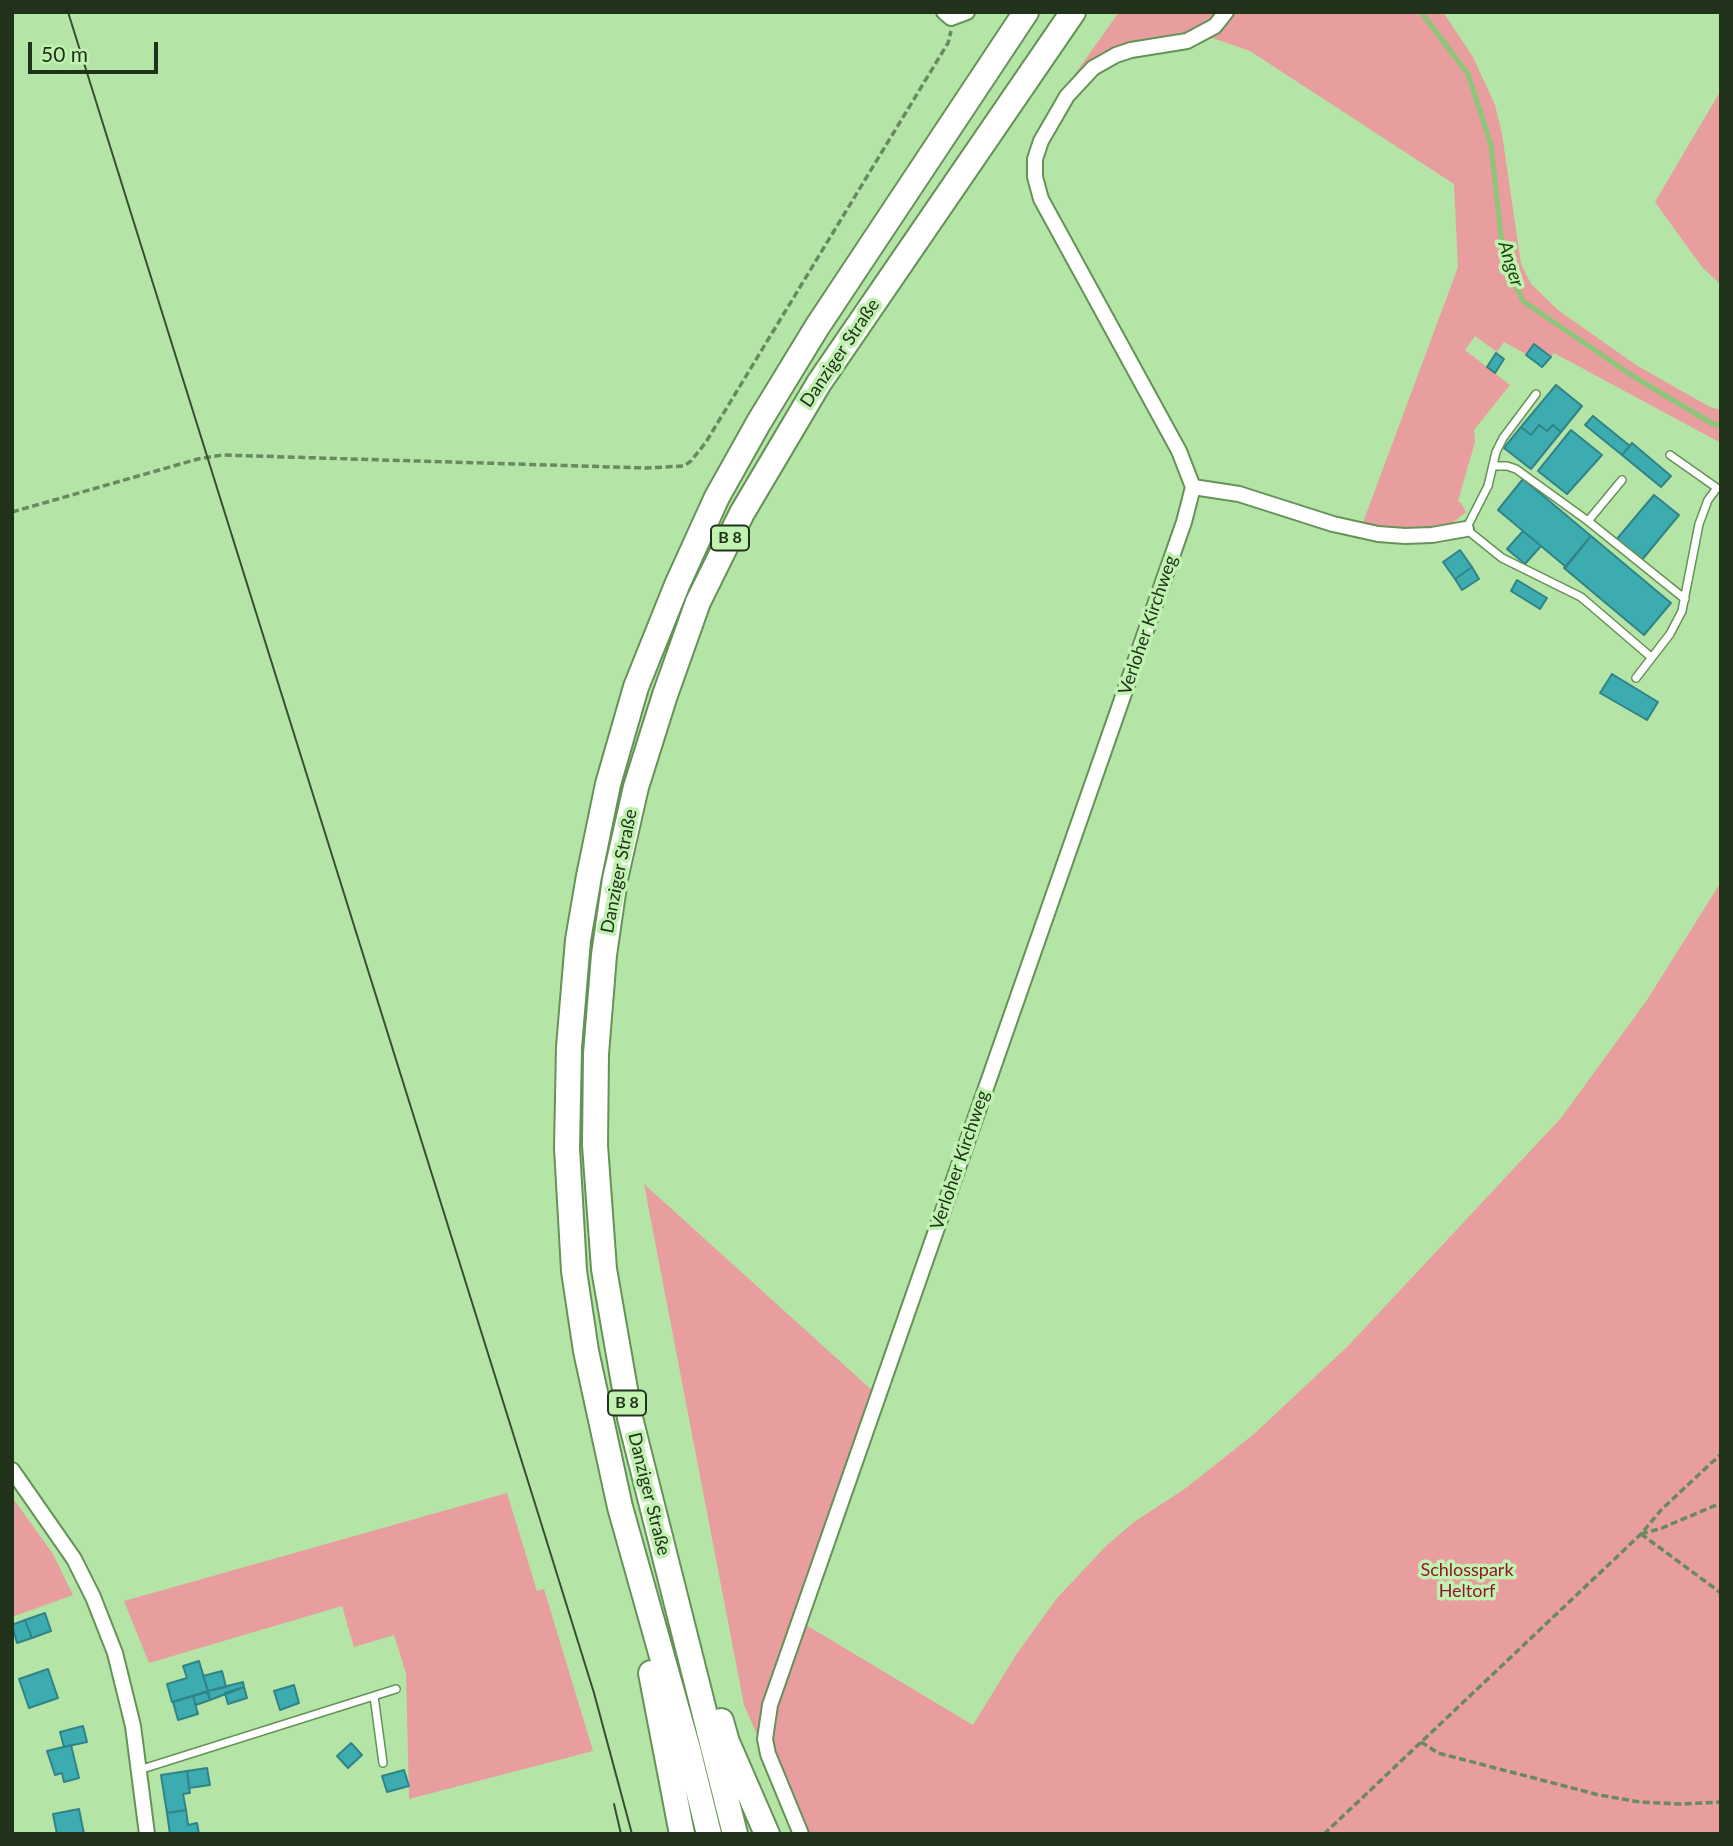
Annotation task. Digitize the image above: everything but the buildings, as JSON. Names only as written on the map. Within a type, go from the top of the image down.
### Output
[{"type":"highway","name":"Danziger Straße","points":[[709,1834],[688,1749],[636,1571],[586,1351],[574,1271],[567,1148],[569,1047],[578,940],[608,784],[636,687],[677,585],[717,497],[817,327],[1026,12]]},
{"type":"highway","name":"Danziger Straße","points":[[734,1834],[630,1418],[604,1269],[596,1145],[596,1054],[604,955],[615,879],[636,786],[665,695],[698,602],[742,513],[779,446],[832,362],[1073,12]]},
{"type":"highway","points":[[636,1571],[630,1590],[653,1681],[682,1834]]},
{"type":"highway","points":[[690,1656],[708,1676],[727,1742],[767,1834]]},
{"type":"street","points":[[948,15],[967,12]]},
{"type":"street","points":[[1226,12],[1221,20],[1205,33],[1187,41],[1131,50],[1093,68],[1067,96],[1038,149],[1034,169],[1041,199],[1179,451],[1193,487],[1239,494],[1378,534],[1432,535],[1466,529]]},
{"type":"street","name":"Verloher Kirchweg","points":[[801,1834],[768,1754],[765,1739],[770,1705],[1184,522],[1193,487]]},
{"type":"street","points":[[12,1470],[74,1559],[93,1597],[119,1666],[133,1726],[147,1834]]},
{"type":"lane","points":[[1536,394],[1503,438],[1496,452],[1488,486],[1466,529],[1502,558],[1581,597],[1651,657]]},
{"type":"lane","points":[[1636,678],[1670,634],[1682,611],[1699,524],[1708,500],[1717,488],[1670,455]]},
{"type":"lane","points":[[1493,466],[1516,469],[1588,521],[1685,599]]},
{"type":"lane","points":[[1588,521],[1622,480]]},
{"type":"lane","points":[[139,1770],[396,1689]]},
{"type":"lane","points":[[374,1696],[383,1763]]},
{"type":"path","points":[[12,512],[198,458],[222,455],[646,468],[684,466],[706,442],[948,43],[952,26],[948,15]]},
{"type":"path","points":[[1324,1834],[1641,1534],[1662,1509],[1721,1454]]},
{"type":"path","points":[[1641,1534],[1721,1503]]},
{"type":"path","points":[[1641,1534],[1721,1593]]},
{"type":"path","points":[[1421,1742],[1438,1753],[1599,1795],[1640,1802],[1721,1802]]},
{"type":"green space","points":[[1119,12],[1222,12],[1201,30],[1169,39],[1070,81]]},
{"type":"green space","points":[[1231,12],[1443,12],[1473,57],[1495,105],[1502,134],[1521,264],[1531,284],[1558,310],[1636,365],[1710,407],[1721,410],[1721,443],[1554,353],[1551,357],[1534,344],[1526,354],[1504,342],[1497,352],[1475,336],[1465,350],[1510,385],[1474,430],[1475,442],[1458,501],[1466,512],[1445,529],[1433,533],[1361,528],[1458,267],[1454,184],[1250,51],[1207,36]]},
{"type":"green space","points":[[1721,90],[1721,285],[1702,267],[1655,202]]},
{"type":"green space","name":"Schlosspark Heltorf","points":[[1721,882],[1721,1834],[805,1834],[780,1776],[768,1727],[801,1622],[973,1725],[1016,1655],[1057,1598],[1107,1545],[1134,1522],[1186,1488],[1254,1434],[1348,1346],[1561,1118],[1647,1000]]},
{"type":"green space","points":[[644,1184],[875,1393],[759,1739],[744,1705]]},
{"type":"green space","points":[[507,1493],[537,1591],[544,1589],[593,1751],[409,1799],[406,1673],[394,1635],[354,1647],[342,1606],[149,1663],[124,1601]]},
{"type":"green space","points":[[12,1497],[53,1554],[73,1595],[12,1617]]},
{"type":"waterway","name":"Anger","points":[[1421,12],[1468,74],[1491,145],[1502,245],[1523,301],[1631,375],[1713,424],[1721,426]]},
{"type":"tram line","points":[[68,12],[594,1693],[632,1834]]},
{"type":"tram line","points":[[614,1804],[621,1834]]}]
